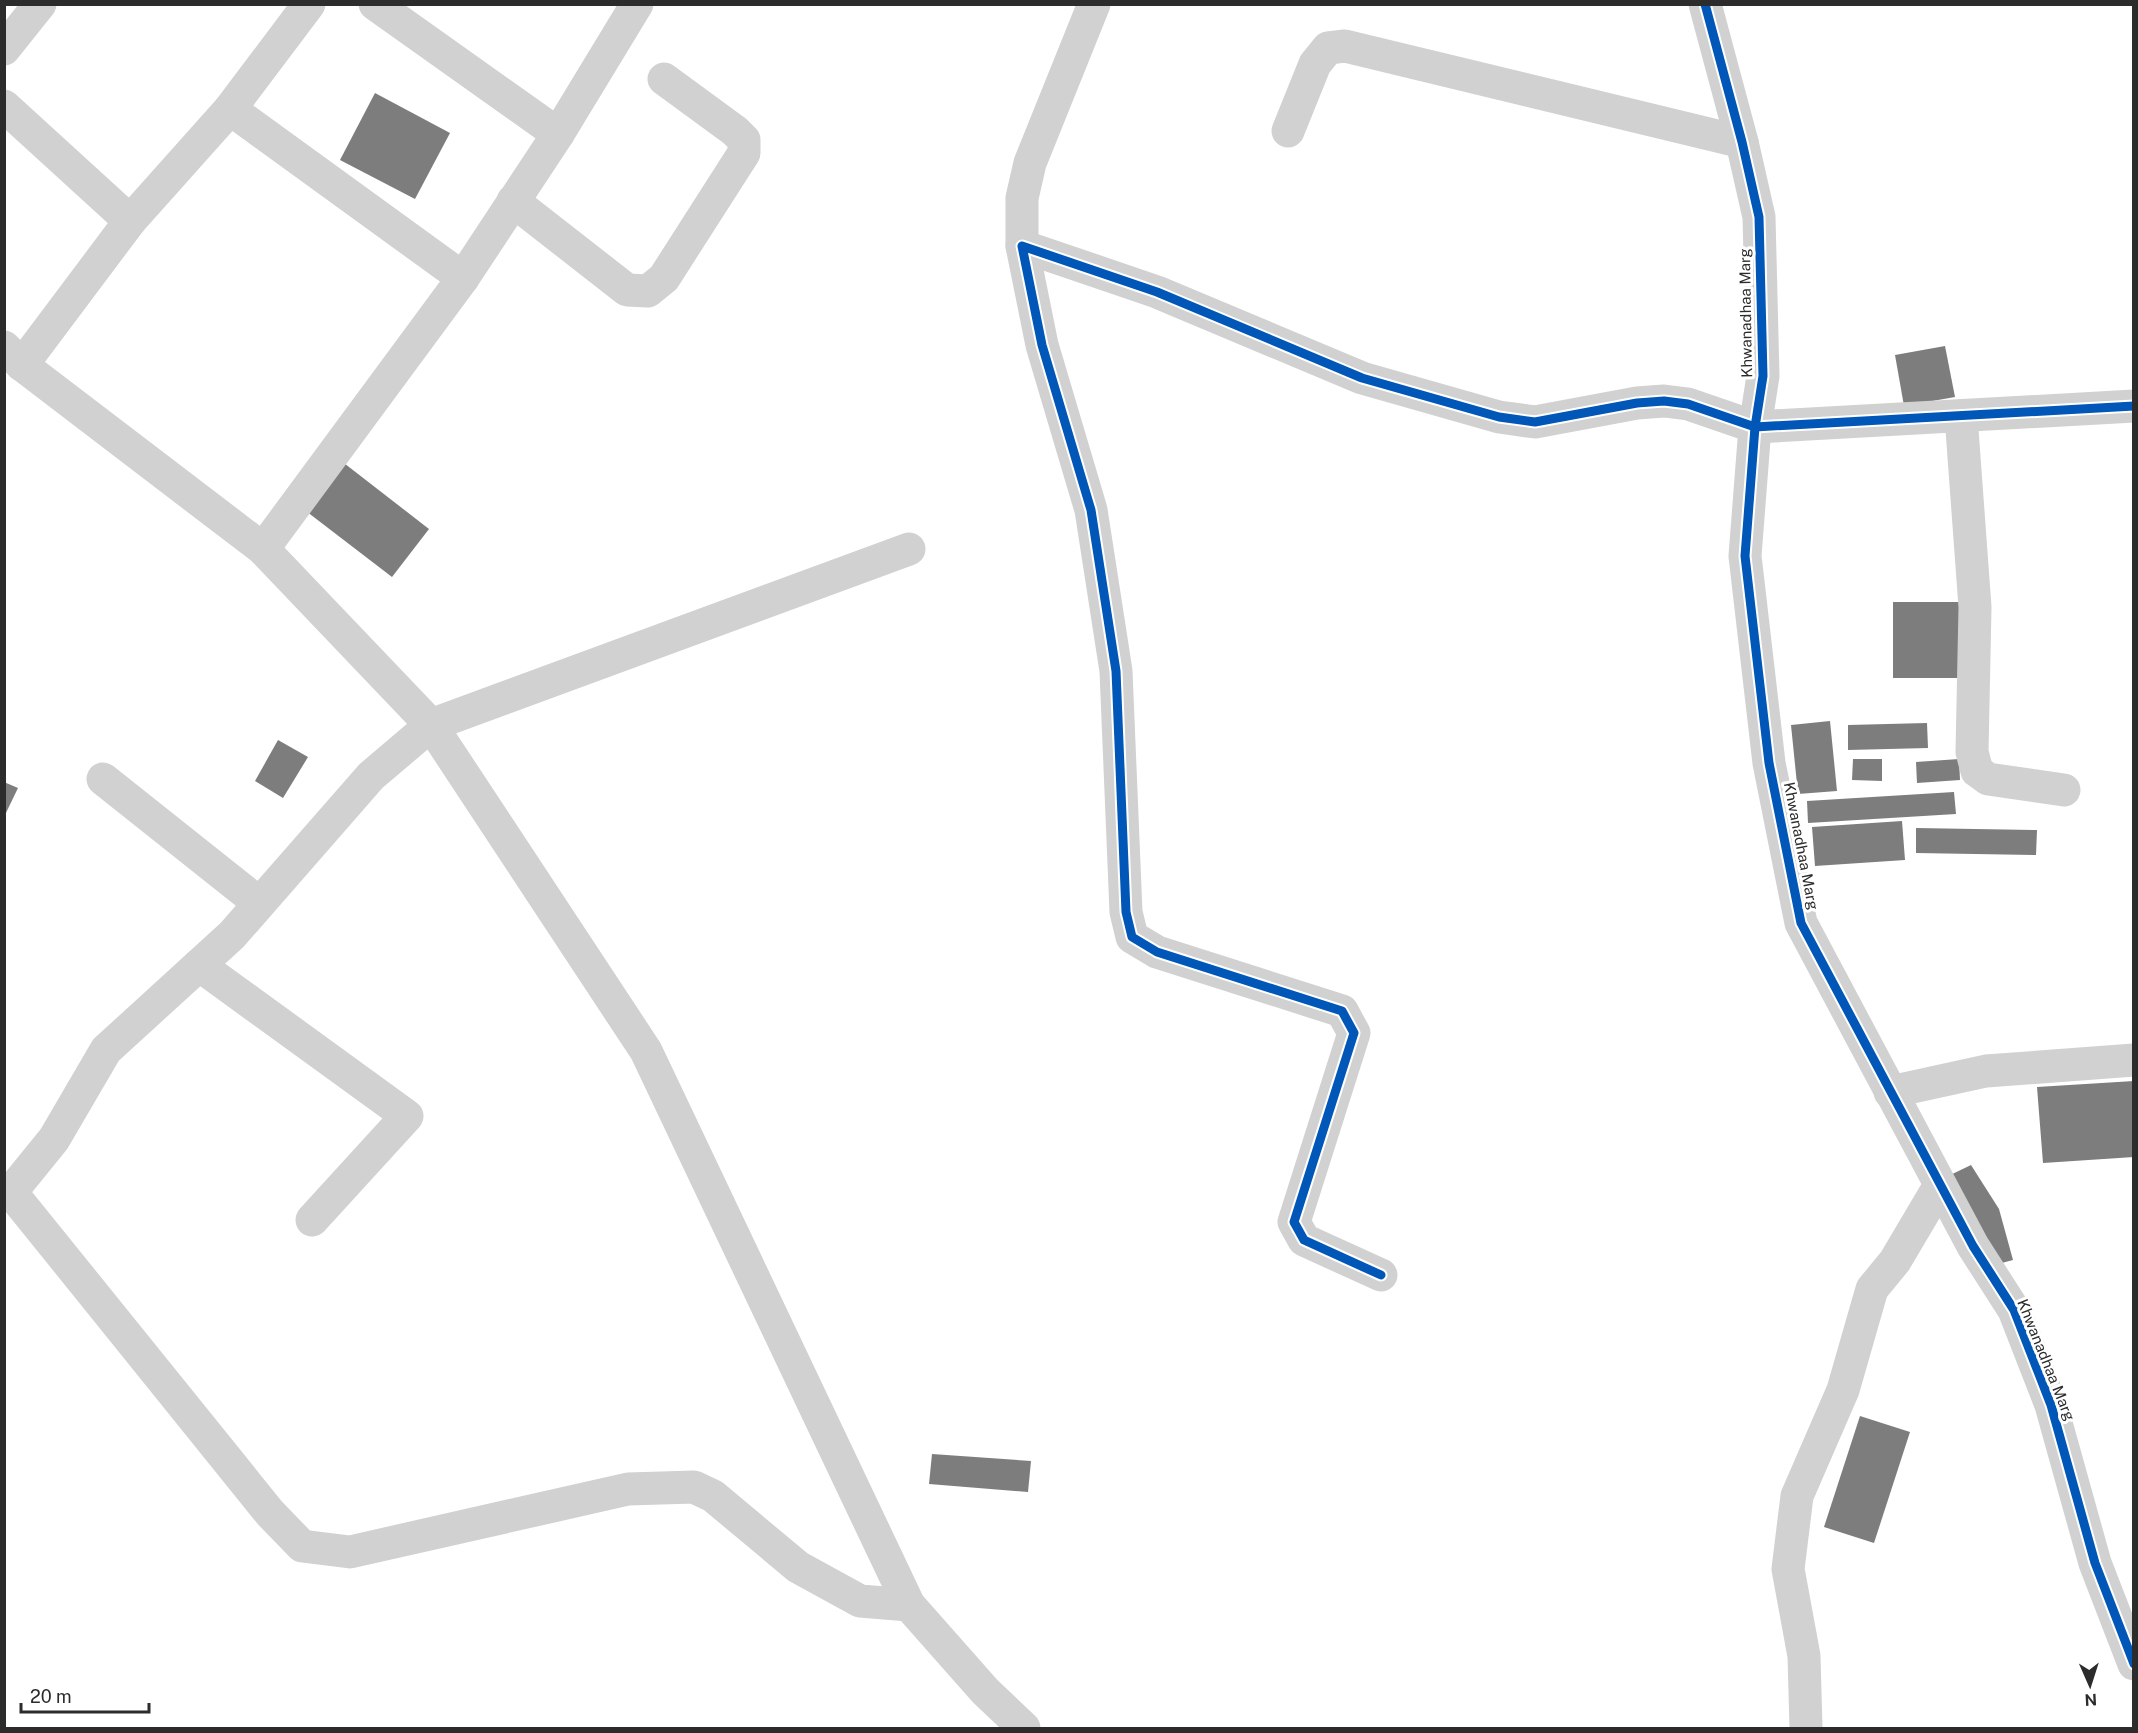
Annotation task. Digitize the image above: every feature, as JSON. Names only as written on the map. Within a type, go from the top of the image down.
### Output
[{"type":"street","points":[[4,49],[40,4]]},
{"type":"street","points":[[309,4],[230,110],[13,356],[263,549],[430,725],[646,1051],[909,1605],[984,1691],[1024,1728]]},
{"type":"street","points":[[375,4],[558,134]]},
{"type":"street","points":[[263,549],[463,278],[558,134],[637,4]]},
{"type":"street","points":[[1094,4],[1030,163],[1022,198],[1022,246],[1042,345],[1091,510],[1116,671],[1126,912],[1132,937],[1157,952],[1342,1011],[1354,1033],[1294,1222],[1304,1240],[1381,1275]]},
{"type":"street","name":"Khwanadhaa Marg","points":[[1705,4],[1742,142],[1759,217],[1763,296],[1763,376],[1755,427],[1744,556],[1769,763],[1801,923],[1973,1246],[2014,1310],[2051,1405],[2095,1563],[2133,1664]]},
{"type":"street","points":[[1288,131],[1315,64],[1328,48],[1345,46],[1742,142]]},
{"type":"street","points":[[513,201],[627,290],[648,291],[664,278],[744,153],[744,140],[735,131],[664,79]]},
{"type":"street","points":[[4,106],[130,221]]},
{"type":"street","points":[[230,110],[463,278]]},
{"type":"street","points":[[1022,246],[1156,292],[1362,378],[1499,417],[1535,422],[1637,403],[1664,401],[1688,404],[1755,427],[2133,406]]},
{"type":"street","points":[[1961,416],[1976,607],[1972,752],[1977,771],[1996,780],[2064,790]]},
{"type":"street","points":[[909,549],[430,725],[371,776],[232,935],[105,1050],[54,1139],[8,1192],[270,1513],[302,1546],[350,1552],[628,1489],[694,1487],[713,1496],[809,1573],[860,1601],[909,1605]]},
{"type":"street","points":[[103,779],[259,903]]},
{"type":"street","points":[[199,965],[407,1116],[312,1220]]},
{"type":"street","points":[[1890,1092],[1986,1071],[2133,1060]]},
{"type":"street","points":[[1806,1728],[1807,1688],[1804,1656],[1788,1569],[1797,1496],[1843,1390],[1872,1289],[1895,1261],[1940,1185]]},
{"type":"building","points":[[375,93],[450,133],[415,199],[340,160]]},
{"type":"building","points":[[1945,346],[1955,397],[1904,406],[1895,355]]},
{"type":"building","points":[[340,460],[429,529],[392,577],[302,508]]},
{"type":"building","points":[[1893,602],[1959,602],[1960,678],[1893,678]]},
{"type":"building","points":[[1830,721],[1837,791],[1798,794],[1791,725]]},
{"type":"building","points":[[1927,723],[1928,748],[1848,750],[1848,725]]},
{"type":"building","points":[[278,740],[308,757],[283,798],[255,781]]},
{"type":"building","points":[[1853,759],[1882,759],[1882,781],[1852,780]]},
{"type":"building","points":[[1959,759],[1960,780],[1917,783],[1916,762]]},
{"type":"building","points":[[4,782],[18,788],[4,817]]},
{"type":"building","points":[[1954,792],[1956,814],[1808,823],[1807,801]]},
{"type":"building","points":[[1902,821],[1905,860],[1815,866],[1812,827]]},
{"type":"building","points":[[1916,828],[2037,830],[2036,855],[1916,853]]},
{"type":"building","points":[[2134,1081],[2134,1157],[2043,1163],[2037,1087]]},
{"type":"building","points":[[1971,1165],[1999,1209],[2013,1260],[1987,1267],[1942,1179]]},
{"type":"building","points":[[1860,1416],[1910,1432],[1874,1543],[1824,1527]]},
{"type":"building","points":[[932,1454],[1031,1461],[1028,1492],[929,1484]]},
{"type":"cycle path","points":[[1705,4],[1742,142],[1759,217],[1763,376],[1755,427],[1745,556],[1769,763],[1801,923],[1973,1246],[2014,1310],[2051,1405],[2095,1563],[2134,1664]]},
{"type":"cycle path","points":[[1381,1275],[1304,1240],[1294,1222],[1354,1033],[1342,1011],[1157,952],[1132,937],[1126,912],[1116,671],[1091,510],[1042,345],[1022,246],[1157,292],[1362,378],[1499,417],[1535,422],[1637,403],[1664,401],[1688,404],[1755,427],[2134,406]]}]
